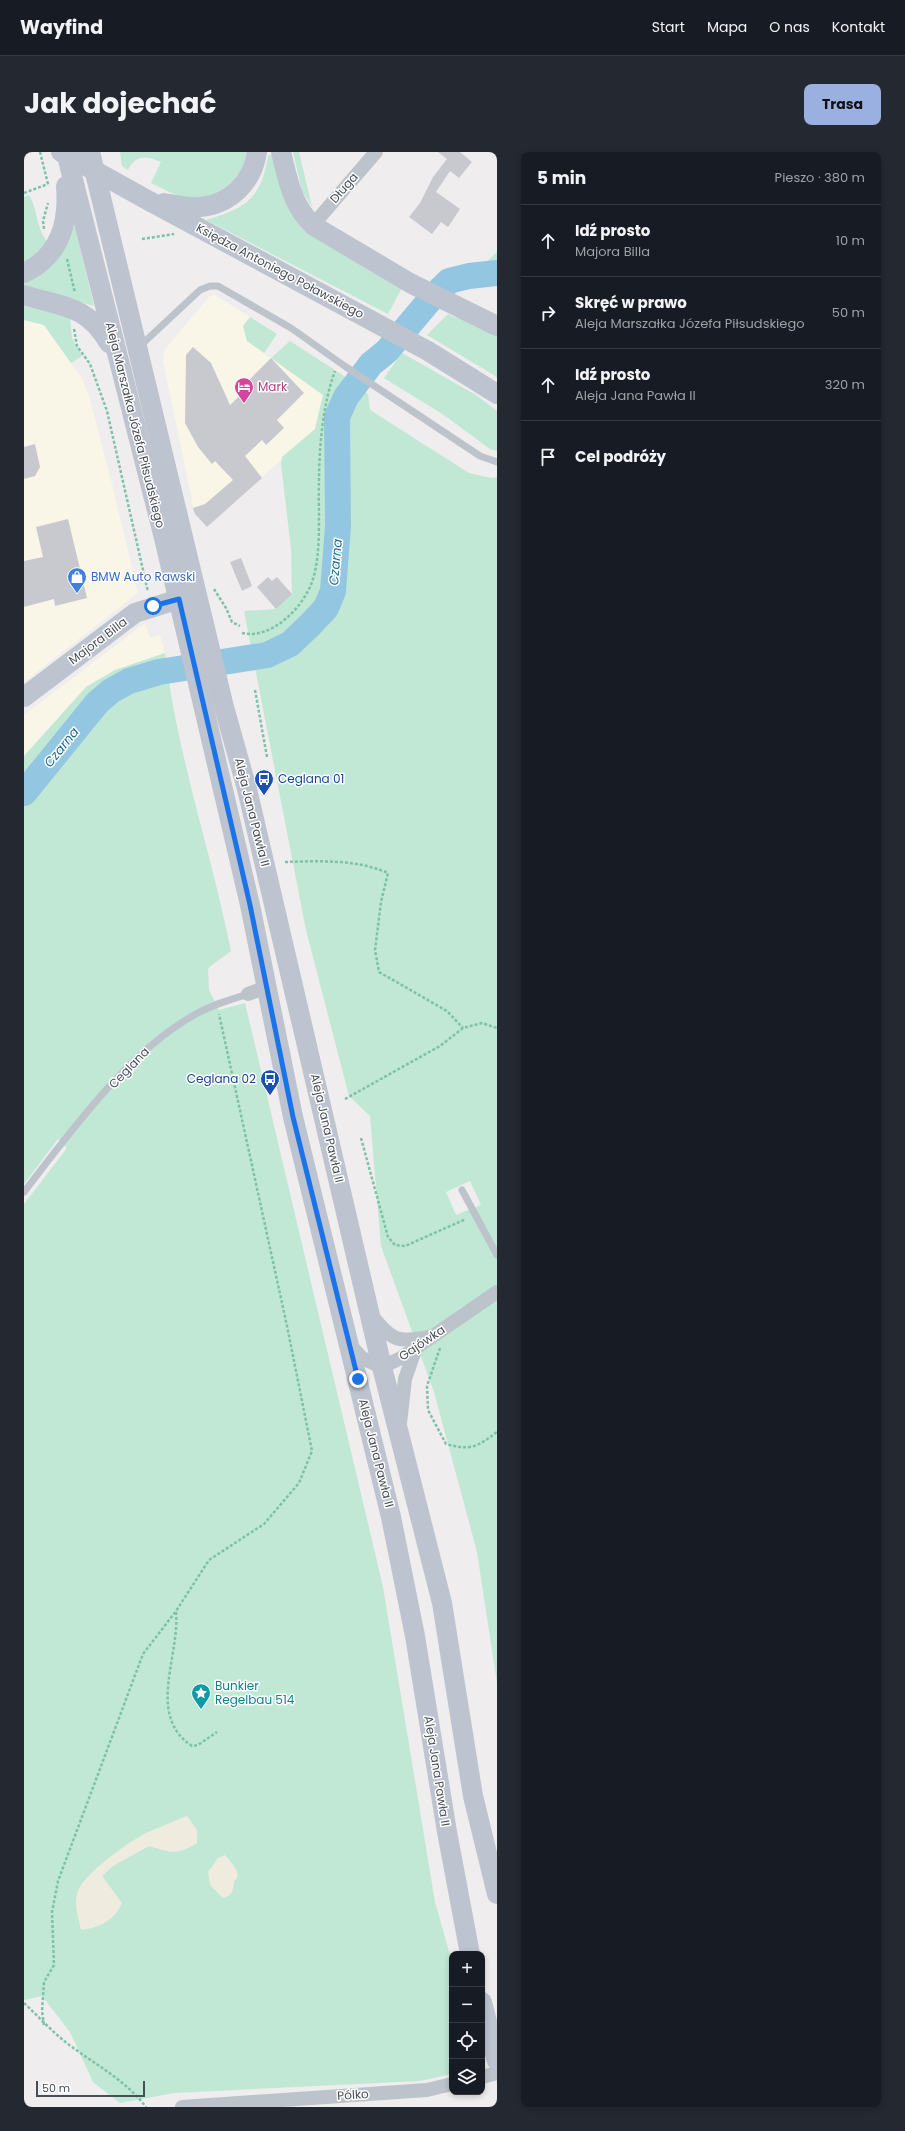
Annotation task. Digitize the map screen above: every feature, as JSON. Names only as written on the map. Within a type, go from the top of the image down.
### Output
[{"type":"main road","name":"Księdza Antoniego Poławskiego","points":[[62,152],[376,323],[428,352],[497,394]]},
{"type":"main road","points":[[24,273],[38,265],[50,253],[57,243],[64,224],[68,207],[62,152]]},
{"type":"main road","name":"Aleja Marszałka Józefa Piłsudskiego","points":[[66,152],[116,355],[179,599],[220,691]]},
{"type":"main road","name":"Aleja Marszałka Józefa Piłsudskiego","points":[[90,152],[137,348],[199,646],[202,698]]},
{"type":"main road","points":[[152,202],[201,207],[224,200],[236,192],[246,181],[254,166],[257,152]]},
{"type":"main road","points":[[281,152],[296,205],[313,225],[329,236],[410,283],[461,310],[497,326]]},
{"type":"main road","points":[[24,296],[76,310],[90,317],[101,328],[116,355]]},
{"type":"main road","name":"Majora Billa","points":[[24,698],[135,614],[179,599]]},
{"type":"main road","name":"Aleja Jana Pawła II","points":[[220,691],[248,797],[382,1367],[442,1603],[473,1796],[497,1894]]},
{"type":"main road","name":"Aleja Jana Pawła II","points":[[202,698],[250,905],[293,1117],[399,1550],[469,1951]]},
{"type":"main road","points":[[485,2014],[497,2061]]},
{"type":"street","name":"Długa","points":[[313,225],[376,152]]},
{"type":"street","name":"Ceglana","points":[[248,994],[267,987]]},
{"type":"street","name":"Gajówka","points":[[382,1367],[415,1350],[497,1292]]},
{"type":"street","points":[[370,1313],[391,1337],[400,1340],[432,1337]]},
{"type":"street","points":[[348,1341],[362,1358],[382,1367]]},
{"type":"street","points":[[399,1435],[405,1379],[415,1350]]},
{"type":"street","points":[[485,2075],[497,2073]]},
{"type":"street","name":"Pólko","points":[[182,2107],[427,2090],[449,2085]]},
{"type":"lane","points":[[137,348],[200,290],[210,286],[218,286],[291,328],[346,367],[480,456],[497,462]]},
{"type":"lane","name":"Ceglana","points":[[24,1192],[75,1127],[143,1052],[193,1015],[217,1004],[248,994]]},
{"type":"lane","points":[[462,1190],[497,1255]]},
{"type":"path","points":[[40,152],[49,189]]},
{"type":"path","points":[[24,193],[48,184]]},
{"type":"path","points":[[47,235],[44,230],[43,221],[49,200]]},
{"type":"path","points":[[142,240],[179,233]]},
{"type":"path","points":[[66,255],[76,298]]},
{"type":"path","points":[[74,324],[77,346],[90,364],[108,411],[148,584],[148,590]]},
{"type":"path","points":[[242,633],[252,636],[264,632],[281,622],[294,612],[305,599],[313,580],[316,558],[319,481],[325,402],[337,360]]},
{"type":"path","points":[[255,690],[267,757]]},
{"type":"path","points":[[285,862],[323,861],[372,866],[388,872],[381,902],[375,950],[379,972],[447,1011],[463,1028]]},
{"type":"path","points":[[44,2025],[42,2011],[44,1982],[54,1965],[52,1912],[58,1881],[143,1654],[176,1611],[209,1560],[264,1524],[299,1483],[312,1451],[287,1326],[217,1004]]},
{"type":"path","points":[[345,1100],[440,1046],[463,1028],[482,1023],[497,1028]]},
{"type":"path","points":[[361,1138],[388,1237],[395,1245],[405,1246],[475,1215]]},
{"type":"path","points":[[432,1337],[440,1346],[427,1386],[428,1410],[446,1444],[463,1449],[478,1446],[497,1432]]},
{"type":"path","points":[[176,1611],[178,1629],[169,1680],[167,1709],[172,1728],[180,1739],[192,1746],[198,1745],[217,1732]]},
{"type":"path","points":[[24,2003],[44,2025],[71,2047],[108,2071],[137,2096],[146,2107]]},
{"type":"shaded area","points":[[215,295],[250,317],[243,326],[247,341],[323,395],[315,429],[207,527],[195,514],[163,362],[164,352],[171,342],[210,296]]},
{"type":"shaded area","points":[[24,320],[44,325],[82,378],[89,396],[112,484],[138,593],[24,682]]},
{"type":"shaded area","points":[[145,623],[150,638],[160,635],[165,653],[115,670],[86,687],[24,756],[24,715]]},
{"type":"green space","points":[[120,152],[249,152],[240,172],[226,188],[207,197],[197,198],[176,195],[151,183],[161,162],[151,158],[142,158],[135,161],[128,170],[122,166]]},
{"type":"green space","points":[[293,152],[299,152],[312,207],[302,191]]},
{"type":"green space","points":[[275,153],[284,191],[403,286],[388,314],[206,220],[232,211],[249,200],[256,192],[261,182],[268,156]]},
{"type":"green space","points":[[29,195],[41,232],[48,242],[24,265],[24,197]]},
{"type":"green space","points":[[73,226],[75,228],[94,306],[24,286],[24,281]]},
{"type":"green space","points":[[497,252],[497,283],[480,268]]},
{"type":"green space","points":[[24,306],[70,317],[72,338],[82,356],[71,363],[44,325],[24,320]]},
{"type":"green space","points":[[448,314],[456,318],[459,314],[497,332],[497,377],[427,335]]},
{"type":"green space","points":[[250,317],[277,334],[264,353],[247,341],[243,326]]},
{"type":"green space","points":[[290,341],[341,374],[368,394],[370,410],[469,473],[491,478],[497,477],[497,1683],[477,1552],[434,1392],[381,1246],[370,1116],[349,1096],[306,930],[244,611],[276,609],[292,593],[291,549],[281,464],[282,457],[315,429],[323,395],[271,358]],"holes":[[[470,1181],[481,1205],[456,1215],[446,1192]]]},
{"type":"green space","points":[[402,353],[476,395],[497,411],[497,451],[490,449],[444,415],[384,378]]},
{"type":"green space","points":[[165,653],[170,691],[186,766],[231,951],[208,968],[209,990],[219,1010],[245,1003],[383,1587],[435,1902],[449,1951],[449,2075],[420,2081],[174,2093],[120,2103],[93,2082],[70,2032],[42,1996],[24,2000],[24,1204],[67,1148],[58,1139],[24,1184],[24,756],[86,687],[115,670]],"holes":[[[187,1816],[171,1852],[149,1846],[114,1865],[102,1876],[109,1886],[76,1903],[78,1891],[83,1882],[144,1834]]]},
{"type":"sand","points":[[187,1816],[197,1830],[197,1843],[184,1850],[174,1852],[149,1846],[114,1865],[102,1876],[122,1903],[119,1909],[106,1922],[81,1930],[76,1901],[78,1891],[88,1876],[107,1859],[138,1838]]},
{"type":"sand","points":[[225,1855],[236,1869],[238,1875],[234,1882],[232,1893],[223,1898],[210,1885],[208,1872],[218,1858]]},
{"type":"water","points":[[497,268],[497,277],[462,281],[446,288],[438,284],[443,280],[457,274]]},
{"type":"building","points":[[438,152],[460,152],[472,162],[459,178],[450,171],[436,192],[460,209],[448,227],[441,222],[432,234],[409,217],[420,203],[433,177],[447,159]]},
{"type":"building","points":[[193,347],[211,363],[230,405],[249,387],[246,383],[271,358],[304,393],[277,420],[284,428],[266,445],[262,440],[245,456],[262,478],[207,527],[195,514],[193,508],[205,504],[233,480],[215,461],[212,464],[198,447],[185,423],[186,355]]},
{"type":"building","points":[[35,444],[40,467],[35,476],[24,479],[24,447]]},
{"type":"building","points":[[68,519],[87,598],[55,606],[54,599],[24,607],[24,561],[43,557],[36,527]]},
{"type":"building","points":[[241,558],[252,586],[242,591],[230,562]]},
{"type":"building","points":[[268,577],[272,581],[277,577],[292,594],[276,609],[257,587]]},
{"type":"waterway","name":"Czarna","points":[[24,793],[97,703],[111,691],[129,681],[159,672],[267,655],[290,644],[326,608],[333,591],[338,526],[337,417],[346,397],[371,364],[387,351],[429,301],[449,281],[469,276],[497,273]]},
{"type":"place","name":"Mark","points":[[244,404]]},
{"type":"place","name":"BMW Auto Rawski","points":[[77,594]]},
{"type":"place","name":"Ceglana 01","points":[[264,796]]},
{"type":"place","name":"Ceglana 02","points":[[270,1096]]},
{"type":"place","name":"Bunkier Regelbau 514","points":[[201,1710]]},
{"type":"route","points":[[153,606],[179,599],[250,905],[293,1117],[358,1379]]}]
